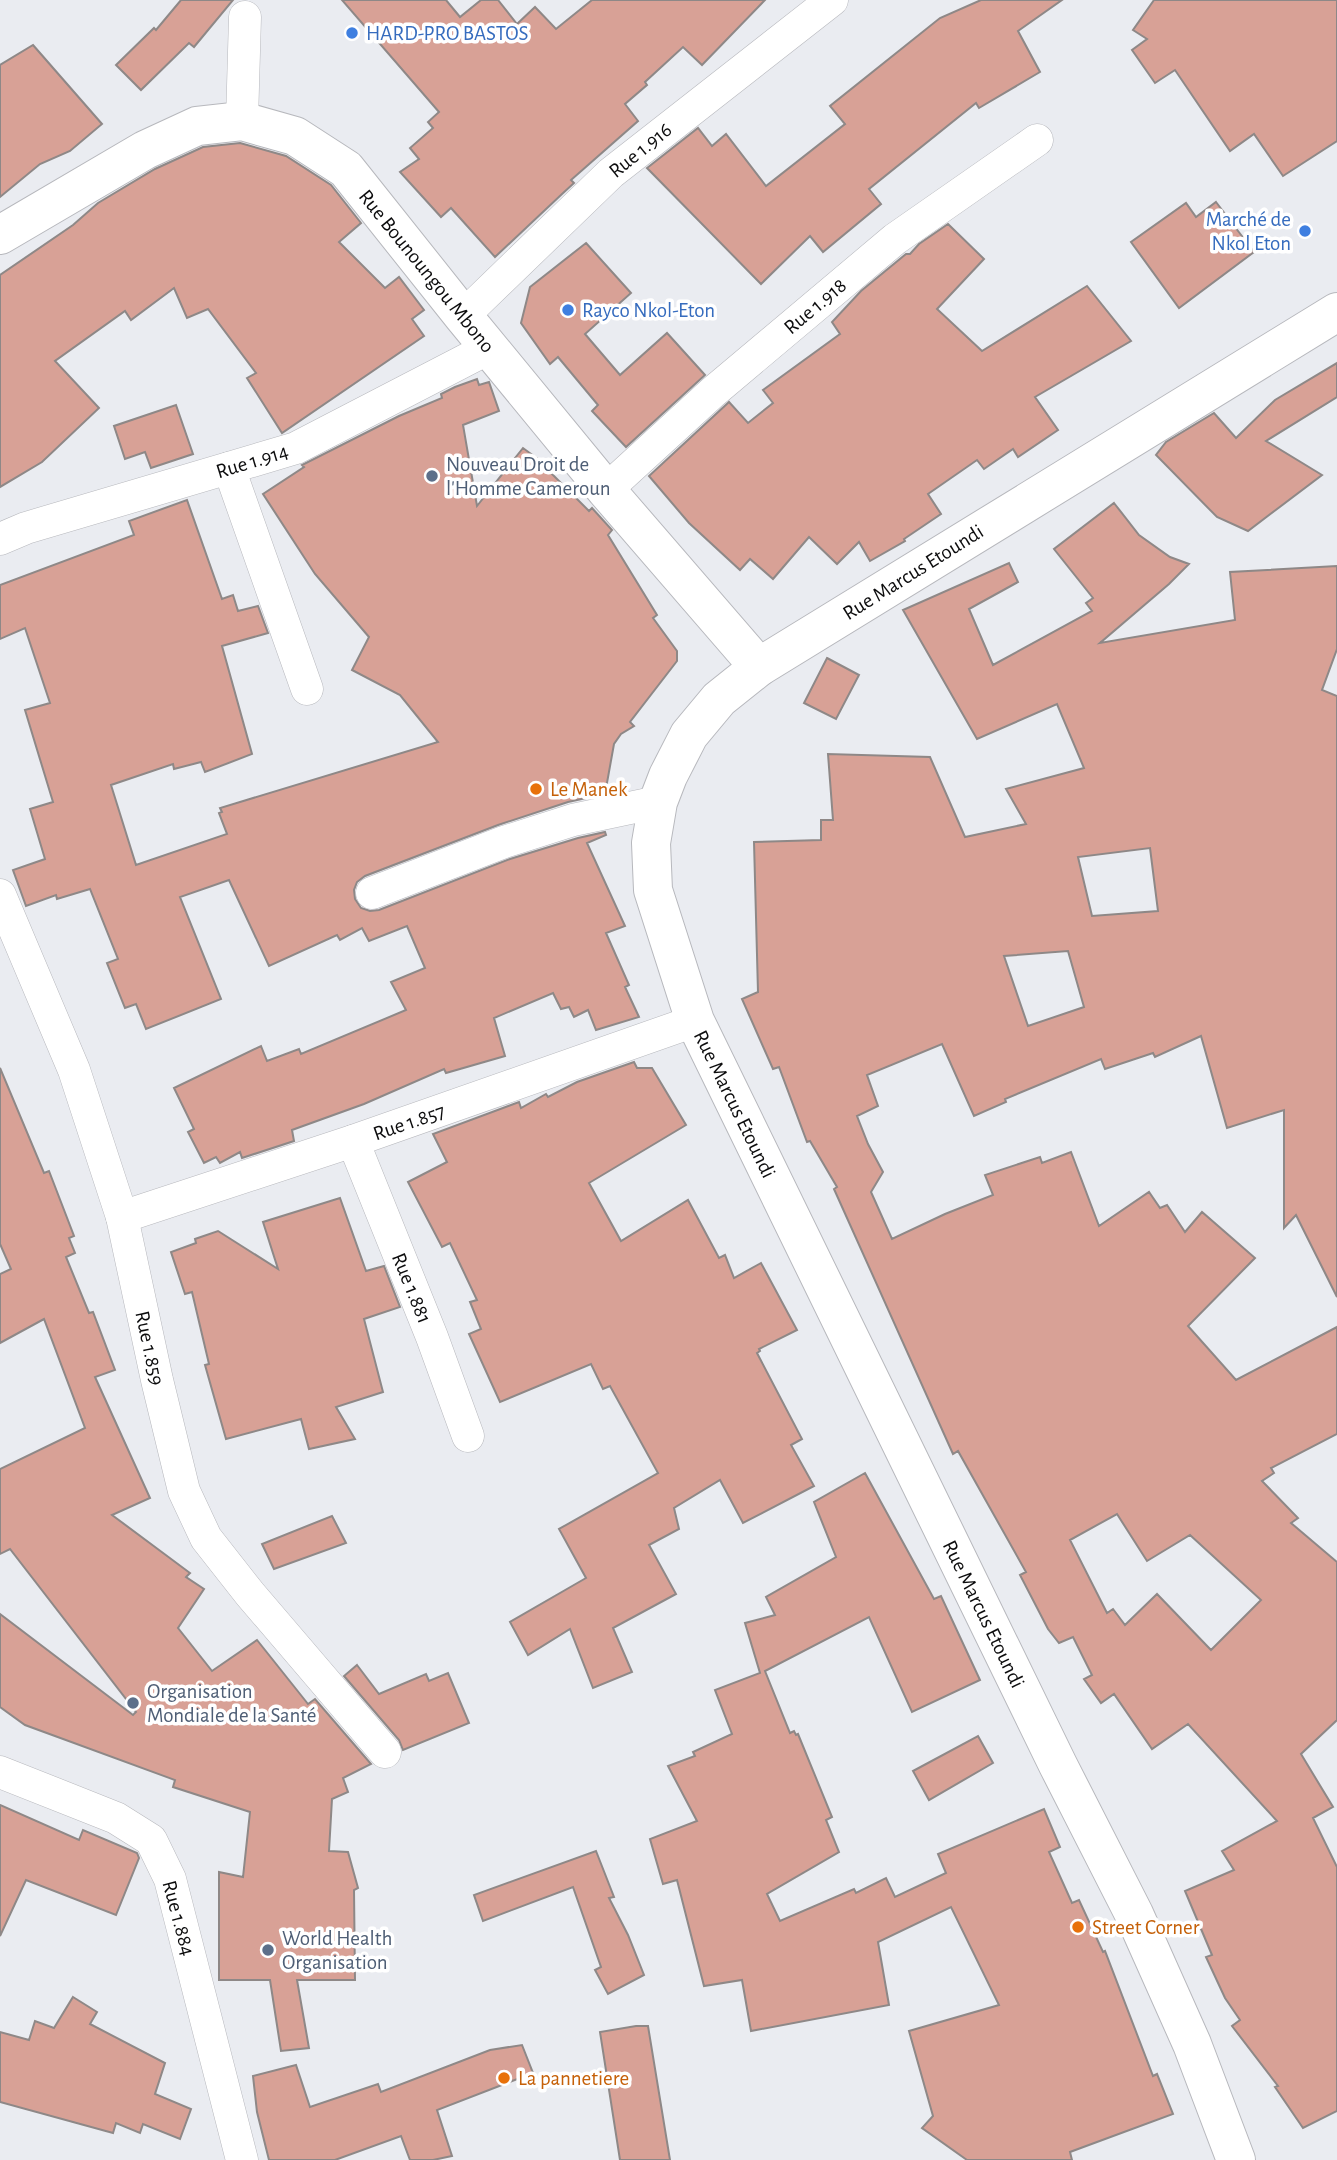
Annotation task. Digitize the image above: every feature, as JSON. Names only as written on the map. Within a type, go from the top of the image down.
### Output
[{"type":"street","name":"Rue 1.916","points":[[463,316],[611,173],[832,0]]},
{"type":"street","points":[[242,121],[246,6]]},
{"type":"street","name":"Rue Bounoungou Mbono","points":[[0,235],[145,150],[197,126],[242,121],[295,136],[346,169],[606,490],[759,667]]},
{"type":"street","name":"Rue 1.918","points":[[606,490],[713,392],[895,239],[1037,140]]},
{"type":"street","name":"Rue Marcus Etoundi","points":[[1236,2160],[1192,2044],[1134,1914],[1052,1753],[695,1021],[653,890],[651,843],[658,802],[668,776],[690,735],[719,699],[759,667],[1337,312]]},
{"type":"street","name":"Rue 1.914","points":[[0,539],[26,528],[296,448],[489,348]]},
{"type":"street","points":[[229,468],[307,689]]},
{"type":"street","points":[[372,893],[493,846],[573,820],[658,802]]},
{"type":"street","name":"Rue 1.859","points":[[0,895],[74,1070],[122,1217],[184,1491],[206,1538],[250,1594],[385,1752]]},
{"type":"street","name":"Rue 1.857","points":[[122,1217],[353,1141],[695,1021]]},
{"type":"street","name":"Rue 1.881","points":[[353,1141],[432,1337],[468,1436]]},
{"type":"street","name":"Rue 1.884","points":[[0,1772],[116,1818],[151,1840],[170,1879],[242,2160]]},
{"type":"building","points":[[181,0],[233,0],[194,47],[189,43],[141,90],[116,65],[154,28],[156,30]]},
{"type":"building","points":[[342,0],[446,0],[460,17],[481,0],[498,0],[517,24],[535,7],[556,29],[592,0],[765,0],[702,65],[683,47],[645,82],[647,85],[625,104],[638,121],[571,180],[574,183],[495,257],[451,208],[441,217],[400,172],[419,159],[410,148],[433,128],[428,122],[439,112]]},
{"type":"building","points":[[981,0],[1062,0],[1018,31],[1040,72],[979,108],[976,103],[869,189],[881,204],[823,252],[810,236],[761,284],[647,168],[698,128],[712,146],[726,134],[766,186],[845,124],[830,106],[940,18]]},
{"type":"building","points":[[1154,0],[1337,0],[1337,141],[1283,176],[1254,134],[1230,151],[1175,70],[1155,83],[1132,50],[1147,39],[1133,30]]},
{"type":"building","points":[[33,45],[102,124],[70,151],[40,164],[0,197],[0,65]]},
{"type":"building","points":[[240,143],[286,156],[331,185],[361,223],[339,242],[385,288],[399,277],[424,310],[412,319],[424,336],[282,433],[247,378],[256,373],[208,309],[187,318],[174,288],[131,320],[125,311],[55,361],[99,408],[42,462],[0,487],[0,275],[73,225],[98,203],[155,169],[203,147]]},
{"type":"building","points":[[1216,202],[1254,252],[1179,308],[1131,242],[1186,203],[1196,217]]},
{"type":"building","points":[[948,224],[984,259],[937,309],[982,351],[1087,286],[1131,341],[1035,397],[1058,430],[1018,457],[1013,449],[984,469],[977,460],[928,494],[941,514],[904,539],[905,541],[870,561],[859,542],[837,564],[809,537],[773,579],[750,559],[740,570],[689,523],[649,476],[729,402],[748,423],[773,403],[763,390],[840,334],[832,322],[861,291]]},
{"type":"building","points":[[586,243],[631,293],[585,334],[620,375],[667,333],[705,375],[626,447],[592,411],[598,405],[558,357],[550,364],[521,323],[530,287]]},
{"type":"building","points":[[1337,363],[1337,397],[1266,441],[1322,475],[1248,531],[1217,517],[1156,455],[1166,442],[1214,413],[1236,438],[1275,400]]},
{"type":"building","points":[[477,379],[479,385],[489,382],[499,411],[463,425],[477,506],[523,448],[549,467],[547,469],[589,511],[592,508],[612,530],[608,535],[657,615],[653,618],[677,651],[677,661],[630,722],[634,726],[621,734],[614,744],[605,794],[568,802],[498,825],[365,876],[357,882],[355,899],[361,908],[379,910],[510,859],[605,832],[606,835],[587,843],[625,926],[606,933],[629,985],[625,987],[639,1017],[596,1030],[588,1010],[574,1017],[569,1007],[561,1009],[553,993],[494,1018],[505,1056],[446,1073],[444,1069],[364,1104],[292,1130],[294,1141],[242,1158],[240,1152],[220,1163],[216,1157],[204,1163],[188,1132],[194,1129],[174,1088],[261,1046],[267,1061],[299,1049],[301,1054],[406,1010],[391,982],[425,968],[407,926],[369,941],[362,928],[340,940],[337,935],[269,966],[229,880],[180,897],[221,999],[146,1029],[136,1004],[125,1008],[107,963],[118,959],[90,889],[57,899],[56,895],[26,906],[13,870],[45,859],[30,809],[53,802],[25,710],[50,703],[25,628],[0,639],[0,585],[134,535],[129,521],[187,500],[222,599],[233,595],[238,611],[258,606],[268,633],[222,646],[252,754],[205,772],[201,762],[174,769],[173,764],[111,785],[136,865],[227,834],[219,813],[222,812],[220,808],[438,742],[400,695],[352,670],[369,637],[315,574],[263,494],[304,467],[302,465],[399,416],[442,398],[441,394],[455,387]]},
{"type":"building","points":[[176,405],[193,454],[151,468],[145,452],[125,459],[114,426]]},
{"type":"building","points":[[1114,503],[1139,535],[1170,557],[1189,564],[1100,643],[1235,620],[1230,572],[1337,566],[1337,649],[1322,690],[1337,696],[1337,1297],[1296,1215],[1284,1228],[1284,1110],[1227,1128],[1201,1036],[1155,1057],[1153,1053],[1105,1069],[1101,1059],[1005,1099],[1006,1102],[974,1116],[942,1044],[867,1075],[878,1106],[857,1116],[883,1172],[871,1192],[892,1239],[993,1195],[985,1175],[1040,1157],[1042,1163],[1071,1152],[1099,1226],[1149,1192],[1160,1208],[1167,1205],[1185,1232],[1202,1212],[1255,1258],[1188,1326],[1236,1380],[1337,1327],[1337,1434],[1271,1468],[1274,1473],[1262,1481],[1298,1518],[1291,1523],[1337,1562],[1337,1720],[1301,1754],[1333,1807],[1313,1818],[1337,1867],[1337,2111],[1303,2128],[1275,2087],[1278,2086],[1232,2026],[1240,2020],[1225,1998],[1206,1957],[1212,1955],[1185,1891],[1234,1870],[1222,1851],[1277,1821],[1188,1724],[1152,1749],[1114,1694],[1101,1703],[1084,1679],[1092,1675],[1073,1637],[1059,1643],[1048,1629],[1020,1575],[1026,1572],[958,1451],[953,1454],[834,1189],[837,1187],[810,1141],[807,1142],[779,1067],[773,1069],[742,999],[758,992],[754,842],[821,840],[821,820],[833,820],[828,754],[930,757],[965,837],[1026,824],[1006,789],[1084,768],[1057,704],[977,739],[903,610],[1009,563],[1018,582],[969,609],[993,665],[1092,611],[1086,603],[1093,598],[1054,549]],"holes":[[[1150,848],[1158,911],[1092,916],[1078,857]],[[1068,951],[1084,1007],[1028,1026],[1004,956]],[[1117,1514],[1147,1561],[1190,1535],[1261,1600],[1211,1650],[1157,1594],[1125,1625],[1113,1609],[1107,1613],[1070,1540]]]},
{"type":"building","points":[[827,658],[859,675],[836,719],[804,703]]},
{"type":"building","points":[[634,1062],[637,1068],[652,1068],[686,1125],[589,1183],[621,1241],[688,1200],[719,1258],[725,1255],[734,1278],[761,1263],[797,1330],[759,1349],[757,1353],[802,1439],[791,1445],[814,1486],[743,1523],[720,1480],[674,1508],[679,1529],[649,1545],[676,1594],[613,1628],[632,1672],[593,1688],[570,1629],[528,1655],[510,1622],[586,1578],[559,1529],[658,1473],[610,1386],[603,1389],[591,1364],[500,1402],[469,1334],[481,1329],[470,1302],[477,1300],[450,1243],[442,1247],[408,1182],[447,1162],[433,1134],[519,1102],[521,1108],[546,1094],[548,1097],[577,1082]]},
{"type":"building","points":[[0,1068],[44,1173],[49,1171],[74,1236],[69,1238],[75,1253],[66,1257],[89,1313],[93,1312],[115,1370],[95,1377],[150,1498],[112,1515],[190,1573],[186,1577],[204,1589],[178,1628],[212,1671],[257,1640],[308,1704],[315,1699],[371,1764],[343,1778],[348,1792],[332,1799],[329,1851],[348,1852],[358,1888],[354,1890],[355,1980],[297,1980],[309,2048],[281,2051],[270,1980],[219,1980],[219,1872],[243,1877],[250,1812],[173,1787],[175,1780],[25,1725],[0,1707],[0,1614],[133,1715],[136,1712],[10,1549],[0,1554],[0,1469],[85,1428],[44,1319],[0,1343],[0,1274],[11,1269],[0,1244]]},
{"type":"building","points":[[340,1198],[366,1271],[384,1266],[400,1307],[364,1319],[383,1392],[336,1407],[355,1439],[309,1449],[301,1419],[226,1439],[205,1365],[209,1364],[192,1292],[185,1294],[171,1252],[218,1231],[278,1269],[263,1222]]},
{"type":"building","points":[[865,1473],[934,1599],[941,1596],[980,1680],[912,1712],[869,1617],[765,1671],[790,1733],[794,1731],[798,1734],[832,1817],[826,1820],[839,1852],[767,1894],[780,1921],[854,1889],[856,1893],[886,1878],[895,1897],[946,1873],[938,1854],[1044,1809],[1060,1847],[1049,1852],[1072,1903],[1079,1900],[1103,1952],[1105,1951],[1153,2076],[1157,2074],[1173,2114],[1070,2152],[1072,2160],[967,2160],[922,2128],[933,2116],[909,2031],[999,2005],[951,1907],[878,1942],[889,2005],[751,2031],[742,1980],[704,1986],[677,1880],[663,1884],[650,1839],[697,1821],[668,1766],[695,1756],[693,1752],[732,1734],[715,1690],[760,1673],[745,1623],[775,1615],[766,1597],[836,1557],[814,1502]]},
{"type":"building","points":[[332,1516],[346,1543],[274,1569],[262,1544]]},
{"type":"building","points":[[357,1665],[379,1694],[426,1674],[429,1681],[448,1673],[469,1723],[403,1750],[399,1740],[344,1676]]},
{"type":"building","points":[[978,1736],[993,1763],[929,1800],[913,1771]]},
{"type":"building","points":[[0,1805],[79,1840],[83,1830],[137,1853],[139,1858],[116,1915],[26,1880],[0,1936]]},
{"type":"building","points":[[596,1851],[614,1897],[609,1898],[644,1975],[608,1994],[595,1970],[601,1967],[573,1887],[483,1921],[474,1895]]},
{"type":"building","points":[[73,1997],[97,2012],[90,2024],[165,2063],[155,2094],[191,2109],[180,2139],[143,2124],[140,2133],[116,2123],[113,2133],[0,2102],[0,2032],[29,2040],[35,2021],[54,2028]]},
{"type":"building","points":[[648,2026],[670,2160],[620,2160],[600,2032]]},
{"type":"building","points":[[522,2045],[533,2073],[437,2110],[452,2156],[433,2160],[410,2160],[401,2136],[335,2160],[269,2160],[257,2112],[253,2076],[296,2065],[310,2107],[378,2084],[381,2092],[490,2050]]},
{"type":"place","name":"HARD-PRO BASTOS","points":[[352,33]]},
{"type":"place","name":"Marché de Nkol Eton","points":[[1305,231]]},
{"type":"place","name":"Rayco Nkol-Eton","points":[[568,310]]},
{"type":"place","name":"Nouveau Droit de l'Homme Cameroun","points":[[432,476]]},
{"type":"place","name":"Le Manek","points":[[536,789]]},
{"type":"place","name":"Organisation Mondiale de la Santé","points":[[133,1703]]},
{"type":"place","name":"Street Corner","points":[[1078,1927]]},
{"type":"place","name":"World Health Organisation","points":[[268,1950]]},
{"type":"place","name":"La pannetiere","points":[[504,2078]]}]
